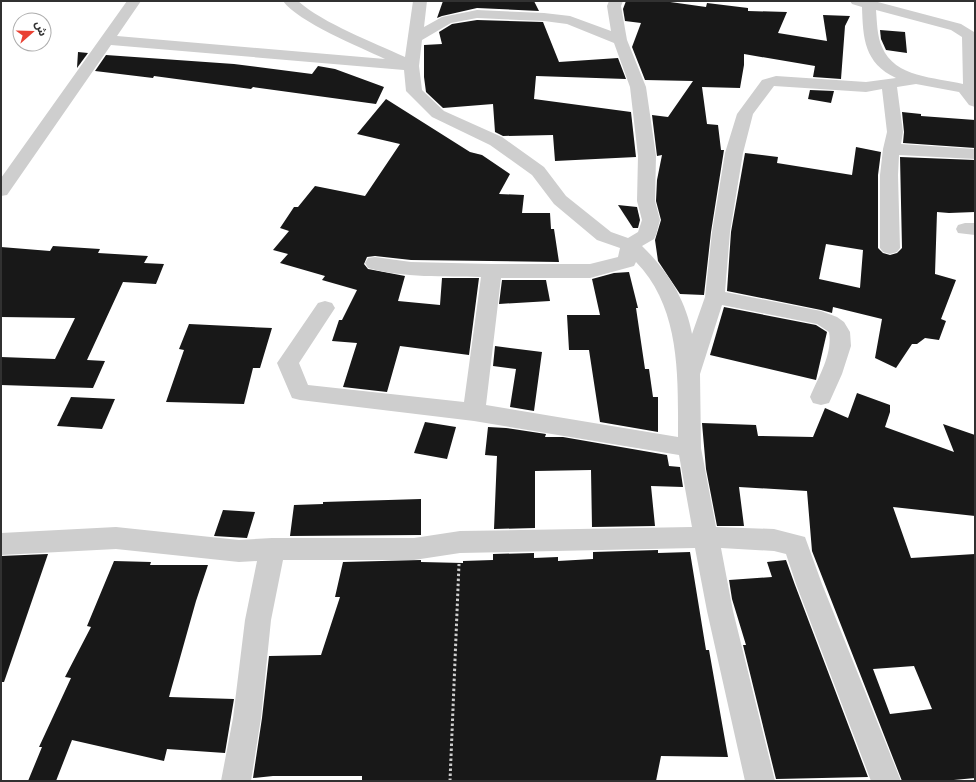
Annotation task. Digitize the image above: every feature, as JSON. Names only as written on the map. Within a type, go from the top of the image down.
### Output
[{"type":"street","points":[[1,192],[134,1]]},
{"type":"street","points":[[290,1],[300,10],[324,24],[411,66]]},
{"type":"street","points":[[420,1],[411,66],[414,91],[438,114],[496,141],[538,171],[560,200],[604,236],[630,245],[654,271],[664,286],[679,318],[689,375],[689,448],[720,610],[760,781]]},
{"type":"street","points":[[375,263],[411,268],[492,271],[590,271],[627,261],[630,245],[647,235],[651,220],[646,201],[647,156],[638,87],[620,40],[614,6],[616,1]]},
{"type":"street","points":[[863,2],[956,27],[969,35],[973,100],[965,89],[953,85],[933,83],[916,79],[894,70],[882,62],[874,48],[863,2]]},
{"type":"street","points":[[414,38],[448,20],[477,14],[544,17],[570,20],[620,40]]},
{"type":"street","points":[[106,40],[411,66]]},
{"type":"street","points":[[689,375],[715,297],[721,232],[734,153],[745,114],[768,83],[776,81],[866,87],[916,79]]},
{"type":"street","points":[[889,83],[894,132],[888,175],[890,189],[890,248]]},
{"type":"street","points":[[891,149],[975,154]]},
{"type":"street","points":[[474,412],[492,271]]},
{"type":"street","points":[[715,297],[821,318],[833,323],[840,332],[840,345],[821,397]]},
{"type":"street","points":[[325,308],[288,363],[300,392],[474,412],[689,448]]},
{"type":"street","points":[[1,544],[116,538],[239,551],[272,549],[414,549],[460,542],[707,536],[774,540],[796,546],[809,584],[886,781]]},
{"type":"street","points":[[236,781],[247,718],[258,620],[272,549]]},
{"type":"path","points":[[450,781],[460,542]]},
{"type":"building","points":[[443,1],[534,1],[539,11],[477,8],[437,18]]},
{"type":"building","points":[[626,1],[663,1],[706,7],[707,3],[748,8],[748,11],[787,12],[778,33],[827,41],[823,15],[850,16],[845,26],[841,79],[813,77],[815,66],[744,54],[744,65],[740,88],[702,87],[707,124],[718,125],[721,150],[724,150],[711,232],[704,295],[680,294],[658,261],[655,240],[661,220],[656,201],[657,180],[662,155],[657,156],[652,115],[668,117],[693,81],[645,80],[632,47],[641,23],[625,21],[623,9]]},
{"type":"building","points":[[477,20],[543,22],[559,62],[618,58],[626,79],[536,76],[534,99],[631,112],[636,157],[555,161],[553,135],[503,136],[495,132],[493,104],[443,108],[426,92],[424,77],[424,45],[442,44],[439,32],[452,24]]},
{"type":"building","points":[[880,30],[905,32],[907,53],[886,50],[881,39]]},
{"type":"building","points":[[78,52],[88,53],[77,68]]},
{"type":"building","points":[[106,55],[234,64],[312,74],[318,66],[335,69],[384,87],[376,104],[253,87],[251,89],[154,76],[153,78],[95,71]]},
{"type":"building","points":[[810,90],[834,91],[831,103],[808,99]]},
{"type":"building","points":[[386,99],[470,152],[482,155],[510,174],[499,194],[524,195],[522,213],[550,213],[551,229],[554,229],[559,262],[411,260],[375,256],[367,257],[364,264],[368,269],[405,276],[398,301],[440,305],[442,278],[479,278],[469,355],[400,346],[387,392],[343,387],[357,343],[332,341],[339,320],[342,320],[357,290],[322,280],[325,276],[280,263],[288,254],[273,250],[289,231],[280,228],[294,207],[298,207],[315,186],[365,196],[400,144],[357,134]]},
{"type":"building","points":[[902,112],[921,114],[921,116],[975,120],[975,148],[903,143],[904,132]]},
{"type":"building","points":[[856,147],[881,152],[878,175],[878,248],[883,253],[890,255],[897,253],[902,248],[900,157],[975,160],[975,212],[937,212],[935,274],[956,280],[941,319],[946,321],[939,340],[925,338],[917,344],[912,344],[896,368],[875,358],[882,319],[833,307],[832,313],[727,291],[731,232],[745,153],[778,157],[777,163],[852,175]],"holes":[[[826,244],[863,250],[860,288],[819,279]]]},
{"type":"building","points":[[618,205],[637,207],[640,220],[638,228],[633,228]]},
{"type":"building","points":[[53,246],[100,249],[98,253],[148,256],[144,263],[164,264],[156,284],[123,282],[87,360],[105,361],[93,388],[1,385],[1,357],[55,359],[75,318],[1,317],[1,247],[50,251]]},
{"type":"building","points":[[629,272],[638,308],[636,308],[645,369],[649,369],[653,397],[658,397],[658,432],[600,422],[589,350],[569,350],[567,315],[600,315],[592,279],[614,273]]},
{"type":"building","points":[[502,280],[546,280],[550,301],[499,304]]},
{"type":"building","points":[[724,307],[816,325],[827,332],[816,380],[710,355]]},
{"type":"building","points":[[189,324],[272,328],[260,368],[253,368],[244,404],[166,402],[184,350],[179,349]]},
{"type":"building","points":[[495,346],[542,352],[534,411],[510,407],[516,369],[493,366]]},
{"type":"building","points":[[857,393],[890,405],[890,412],[885,427],[954,452],[943,424],[975,435],[975,516],[893,507],[911,558],[975,554],[975,778],[943,781],[902,781],[812,551],[807,491],[739,487],[744,526],[717,526],[706,469],[702,423],[756,425],[758,436],[813,437],[825,408],[848,418]],"holes":[[[914,666],[932,709],[890,714],[873,669]]]},
{"type":"building","points":[[71,397],[115,399],[102,429],[57,426]]},
{"type":"building","points":[[425,422],[456,427],[447,459],[414,453]]},
{"type":"building","points":[[488,427],[546,434],[545,437],[563,437],[667,455],[669,466],[680,467],[683,487],[651,486],[655,526],[592,527],[591,470],[535,471],[535,528],[494,529],[497,456],[485,455]]},
{"type":"building","points":[[421,499],[421,535],[290,536],[294,505],[323,504],[323,502]]},
{"type":"building","points":[[223,510],[255,512],[247,538],[214,536]]},
{"type":"building","points":[[658,550],[658,553],[690,552],[706,650],[709,650],[728,757],[661,756],[656,781],[362,781],[362,776],[273,776],[253,778],[269,656],[321,655],[340,597],[335,597],[343,562],[421,560],[421,562],[463,563],[463,561],[493,560],[493,554],[534,553],[534,558],[558,557],[558,561],[593,559],[593,552]]},
{"type":"building","points":[[48,554],[4,682],[1,682],[1,556]]},
{"type":"building","points":[[786,560],[868,777],[776,779],[743,645],[746,645],[732,599],[729,580],[772,577],[767,562]]},
{"type":"building","points":[[114,561],[151,562],[150,565],[208,565],[196,601],[169,697],[234,699],[225,753],[167,749],[164,761],[72,740],[56,781],[28,781],[42,747],[39,747],[71,678],[65,677],[91,627],[87,626]]}]
